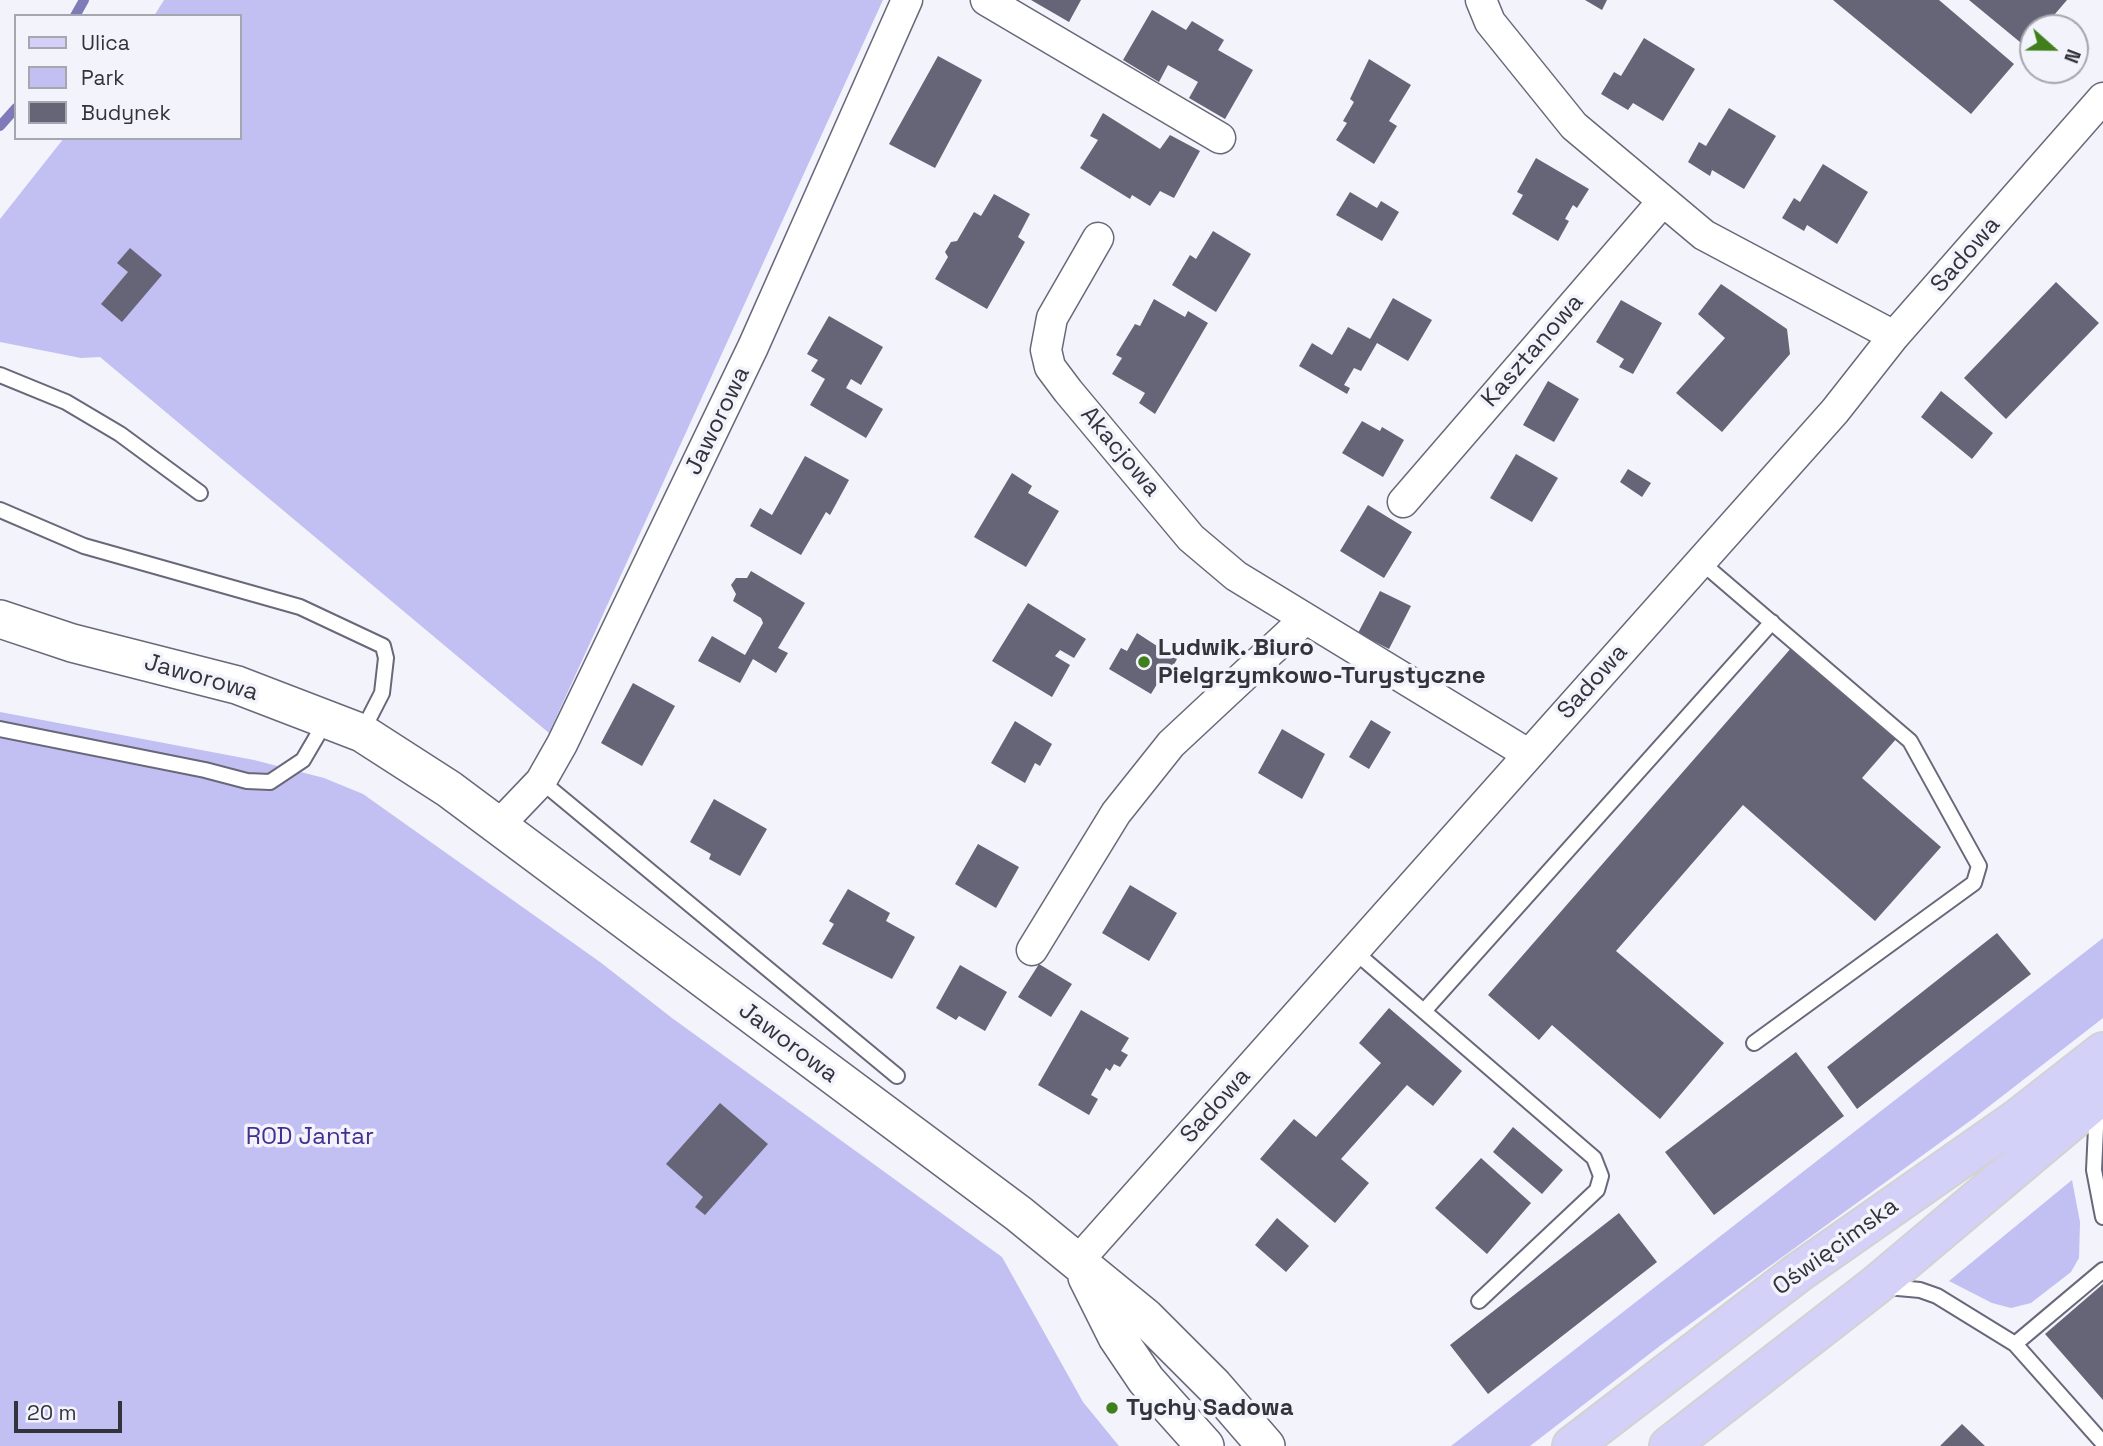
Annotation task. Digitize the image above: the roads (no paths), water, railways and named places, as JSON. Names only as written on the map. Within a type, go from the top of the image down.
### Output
[{"type":"main road","name":"Oświęcimska","points":[[1572,1446],[1799,1272],[2015,1121],[2103,1052]]},
{"type":"main road","name":"Oświęcimska","points":[[1669,1446],[1875,1286],[2103,1094]]},
{"type":"street","name":"Jaworowa","points":[[499,825],[541,781],[753,347],[907,0]]},
{"type":"street","points":[[986,0],[1220,138]]},
{"type":"street","points":[[1480,0],[1490,22],[1574,126],[1704,235],[1894,336]]},
{"type":"street","name":"Sadowa","points":[[1077,1262],[1835,411],[1894,336],[2103,98]]},
{"type":"street","name":"Kasztanowa","points":[[1403,502],[1663,201]]},
{"type":"street","name":"Akacjowa","points":[[1098,238],[1052,318],[1046,350],[1050,367],[1191,538],[1236,576],[1528,754]]},
{"type":"street","points":[[1032,950],[1116,813],[1171,744],[1305,619]]},
{"type":"street","name":"Jaworowa","points":[[0,620],[72,643],[237,685],[362,733],[499,825],[1019,1213],[1077,1262]]},
{"type":"street","points":[[1077,1262],[1096,1292],[1117,1336],[1146,1380],[1205,1446]]},
{"type":"street","points":[[1077,1262],[1145,1317],[1214,1386],[1266,1446]]},
{"type":"lane","points":[[0,375],[66,402],[120,434],[200,494]]},
{"type":"lane","points":[[0,510],[84,547],[299,607],[383,646],[386,658],[382,693],[362,733]]},
{"type":"lane","points":[[1701,562],[1910,741],[1979,866],[1974,883],[1754,1043]]},
{"type":"lane","points":[[1424,1011],[1772,622]]},
{"type":"lane","points":[[0,729],[205,770],[247,781],[270,782],[303,760],[327,719]]},
{"type":"lane","points":[[541,781],[897,1076]]},
{"type":"lane","points":[[1354,951],[1594,1158],[1601,1176],[1597,1191],[1479,1301]]},
{"type":"lane","points":[[2103,1106],[2096,1128],[2094,1170],[2103,1217]]},
{"type":"lane","points":[[2015,1344],[2103,1270]]},
{"type":"lane","points":[[1875,1286],[1911,1289],[1937,1296],[2015,1344],[2103,1443]]},
{"type":"waterway","points":[[76,14],[84,0]]},
{"type":"waterway","points":[[0,126],[14,110]]},
{"type":"place","name":"Ludwik. Biuro Pielgrzymkowo-Turystyczne","points":[[1144,662]]},
{"type":"place","name":"Tychy Sadowa","points":[[1112,1408]]},
{"type":"park label","name":"ROD Jantar","points":[[310,1137]]}]
